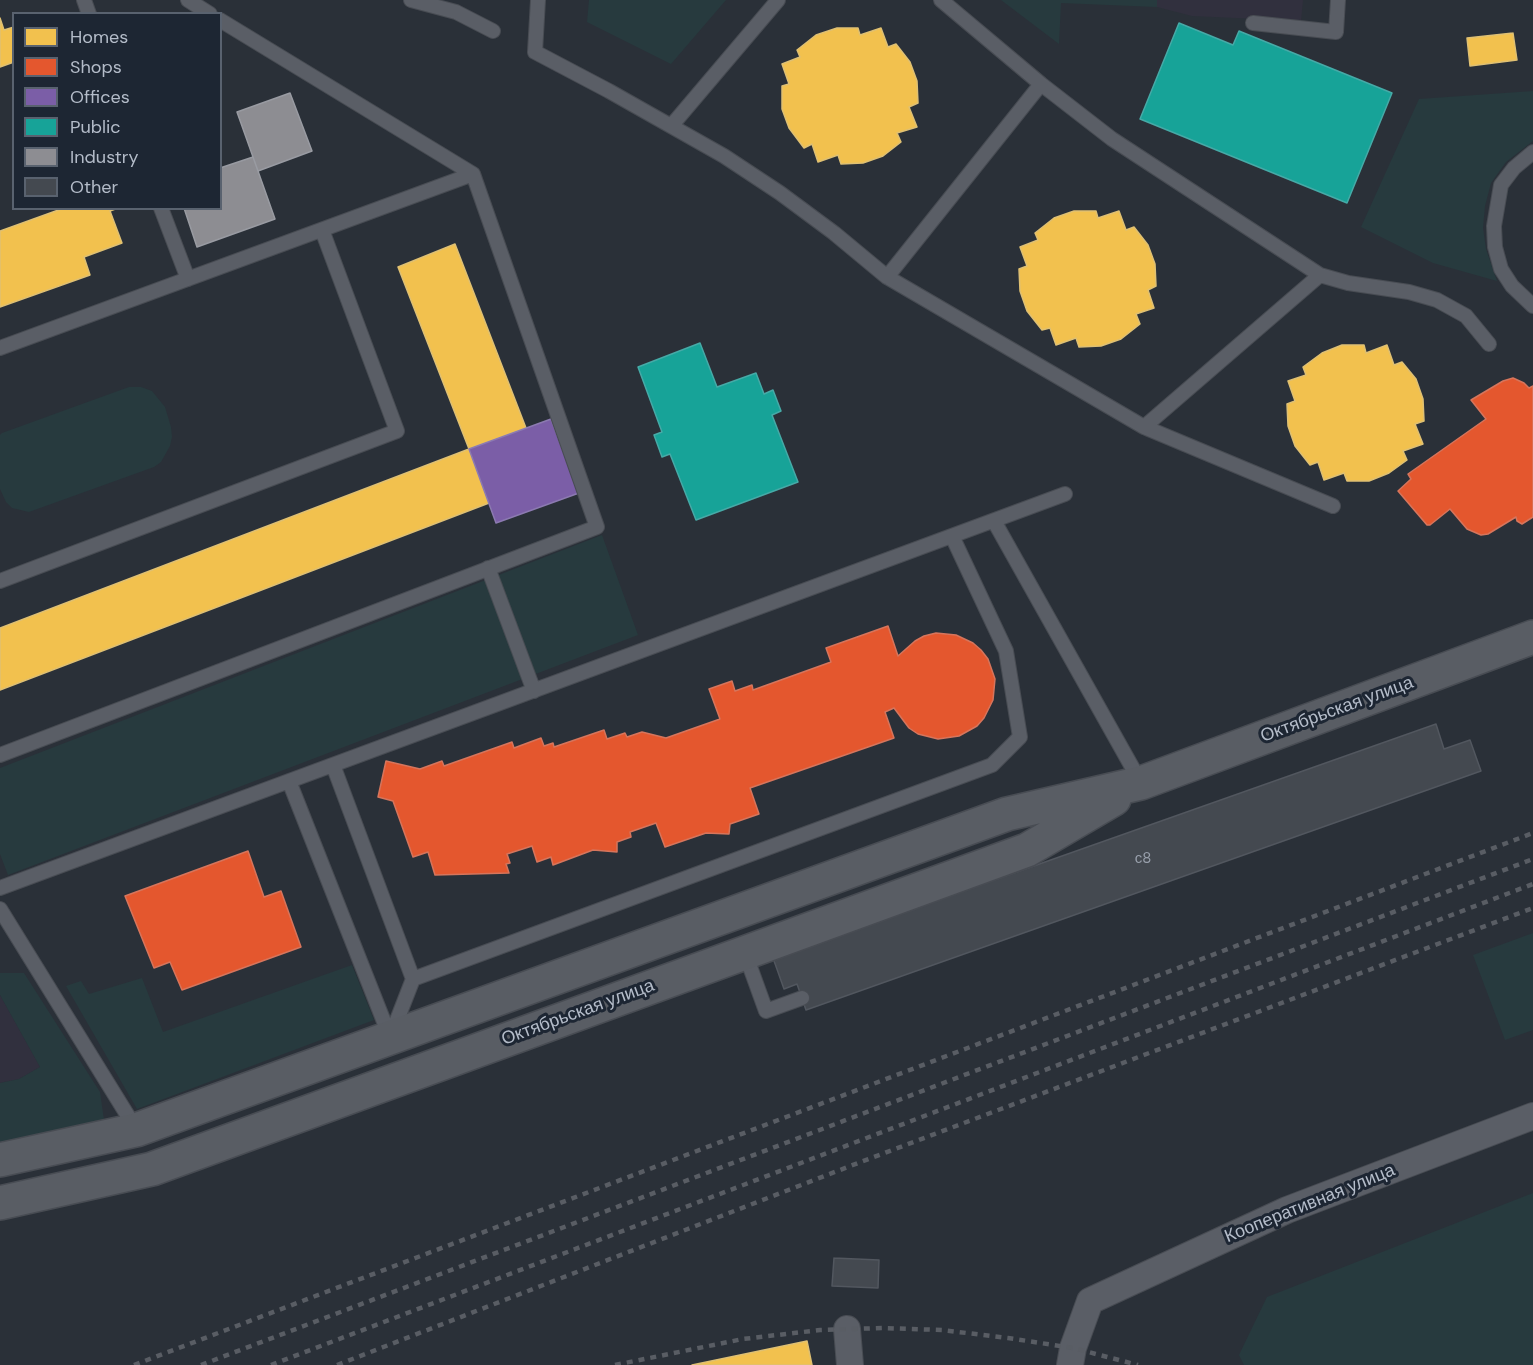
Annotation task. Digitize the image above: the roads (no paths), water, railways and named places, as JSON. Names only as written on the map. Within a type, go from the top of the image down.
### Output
[{"type":"main road","name":"Октябрьская улица","points":[[0,1160],[136,1130],[1006,814],[1141,783],[1533,637]]},
{"type":"main road","name":"Октябрьская улица","points":[[0,1203],[152,1168],[745,952],[803,940],[1027,850],[1141,783]]},
{"type":"street","name":"Кооперативная улица","points":[[1070,1365],[1073,1348],[1090,1301],[1287,1210],[1533,1116]]},
{"type":"street","points":[[847,1329],[850,1365]]},
{"type":"lane","points":[[188,0],[207,12]]},
{"type":"lane","points":[[411,0],[456,12],[493,31]]},
{"type":"lane","points":[[538,0],[535,52],[672,125],[780,193],[834,233],[887,277],[1144,427],[1333,506]]},
{"type":"lane","points":[[672,125],[778,0]]},
{"type":"lane","points":[[941,0],[1041,84],[1112,139],[1320,275],[1348,283],[1409,292],[1437,300],[1466,316],[1489,344]]},
{"type":"lane","points":[[1253,23],[1336,32],[1338,0]]},
{"type":"lane","points":[[0,755],[597,527],[473,174],[222,21]]},
{"type":"lane","points":[[887,277],[1041,84]]},
{"type":"lane","points":[[1533,152],[1514,168],[1501,185],[1494,226],[1495,247],[1501,269],[1512,286],[1533,306]]},
{"type":"lane","points":[[0,348],[473,174]]},
{"type":"lane","points":[[162,210],[188,279]]},
{"type":"lane","points":[[0,581],[398,431],[322,230]]},
{"type":"lane","points":[[1144,427],[1320,275]]},
{"type":"lane","points":[[0,888],[1065,494]]},
{"type":"lane","points":[[994,521],[1141,783]]},
{"type":"lane","points":[[413,979],[992,765],[1020,737],[1006,651],[952,536]]},
{"type":"lane","points":[[488,568],[534,691]]},
{"type":"lane","points":[[333,765],[413,979],[390,1037]]},
{"type":"lane","points":[[289,781],[390,1037]]},
{"type":"lane","points":[[0,909],[136,1130]]},
{"type":"lane","points":[[745,952],[766,1011],[802,998]]},
{"type":"railway","points":[[134,1365],[1533,833]]},
{"type":"railway","points":[[201,1365],[1533,859]]},
{"type":"railway","points":[[271,1365],[1533,884]]},
{"type":"railway","points":[[337,1365],[858,1163],[1533,908]]},
{"type":"railway","points":[[615,1365],[743,1339],[820,1330],[882,1328],[942,1330],[1008,1338],[1073,1348],[1138,1365]]}]
